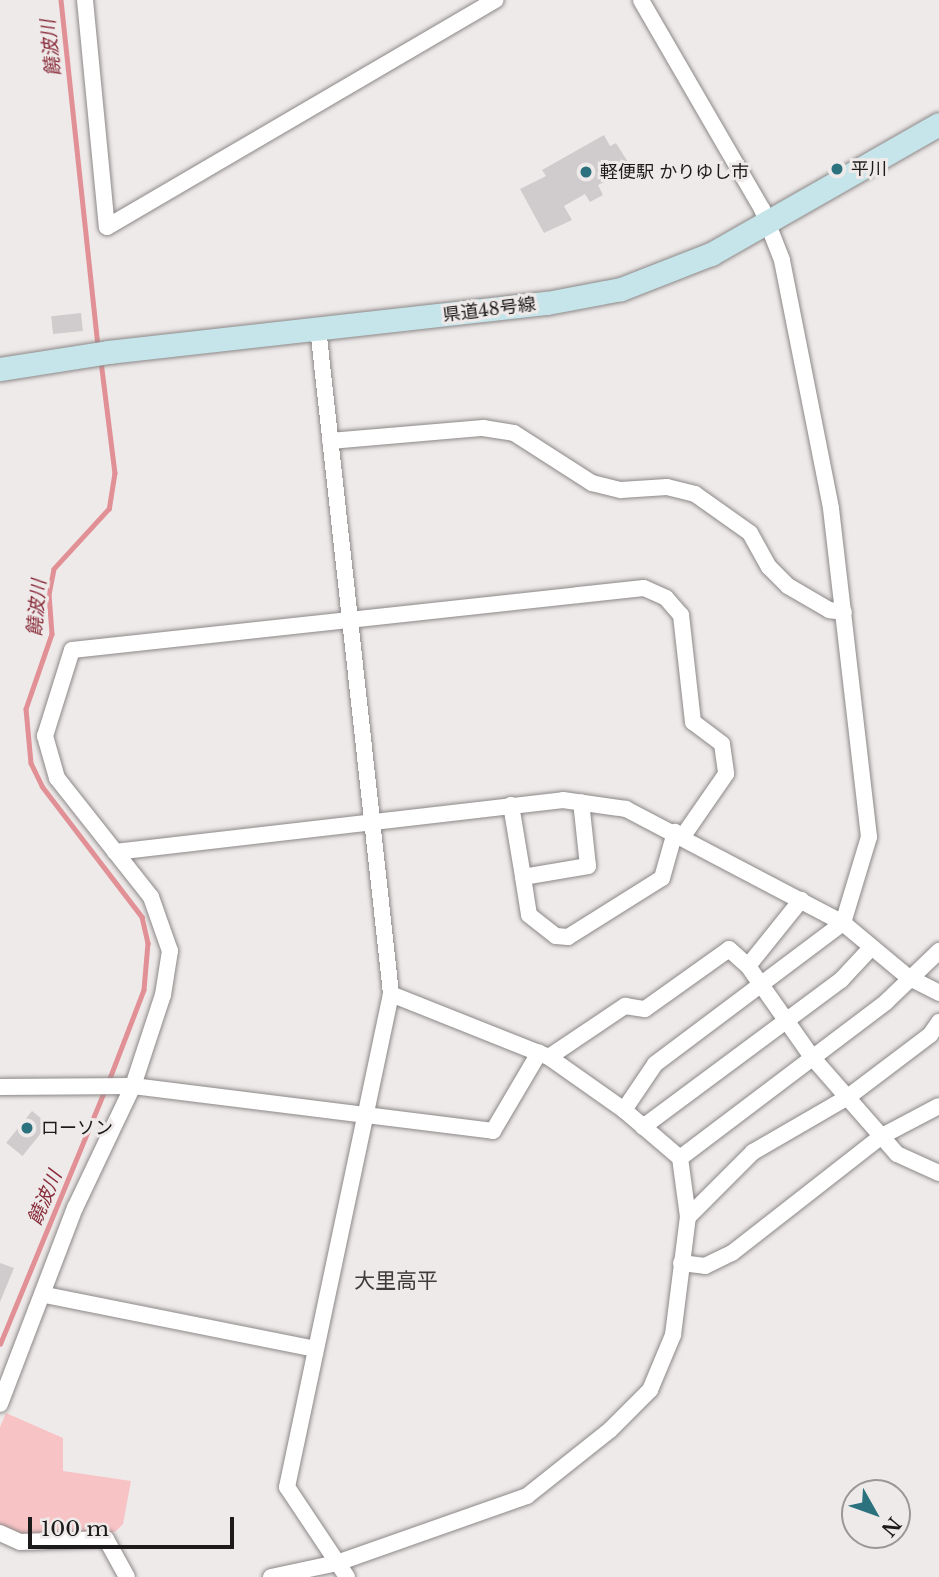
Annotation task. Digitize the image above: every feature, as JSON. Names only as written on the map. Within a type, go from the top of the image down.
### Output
[{"type":"main road","name":"県道48号線","points":[[0,369],[66,357],[547,303],[621,289],[689,265],[939,124]]},
{"type":"street","points":[[85,0],[107,227],[495,0]]},
{"type":"street","points":[[624,1110],[655,1064],[761,989],[843,923],[869,837],[844,612],[821,450],[782,260],[769,221],[641,0]]},
{"type":"street","points":[[317,328],[391,994],[362,1115],[287,1487],[347,1577]]},
{"type":"street","points":[[330,441],[483,428],[514,433],[592,483],[621,490],[667,487],[695,494],[750,533],[769,567],[788,586],[829,610],[844,612]]},
{"type":"street","points":[[0,1404],[45,1295],[75,1208],[133,1086],[163,995],[170,951],[151,897],[57,778],[46,736],[72,650],[644,588],[666,598],[681,615],[693,722],[722,744],[726,774],[679,834],[662,878],[568,937],[556,936],[529,915],[511,806]]},
{"type":"street","points":[[115,852],[511,806],[581,802],[626,809],[679,834],[843,923],[870,949],[908,977],[939,993]]},
{"type":"street","points":[[523,877],[588,866],[581,802]]},
{"type":"street","points":[[748,966],[801,900]]},
{"type":"street","points":[[0,1087],[133,1086],[492,1131],[544,1055],[625,1006],[645,1009],[729,949],[748,966],[761,989],[812,1057],[897,1154],[939,1173]]},
{"type":"street","points":[[643,1127],[841,980],[870,949]]},
{"type":"street","points":[[680,1158],[886,1002],[908,977],[939,951]]},
{"type":"street","points":[[271,1577],[337,1563],[527,1496],[610,1430],[650,1390],[673,1335],[688,1217],[680,1158],[624,1110],[544,1055],[391,994]]},
{"type":"street","points":[[688,1217],[753,1152],[848,1097],[930,1035],[939,1022]]},
{"type":"street","points":[[681,1263],[705,1266],[732,1253],[883,1136],[939,1106]]},
{"type":"street","points":[[45,1295],[315,1349]]},
{"type":"street","points":[[0,1533],[20,1542],[106,1539],[127,1577]]},
{"type":"shaded area","points":[[6,1413],[63,1438],[63,1471],[131,1481],[123,1524],[115,1532],[18,1539],[0,1528],[0,1427]]},
{"type":"building","points":[[604,135],[610,146],[616,143],[628,162],[622,166],[624,172],[598,185],[603,195],[590,202],[585,194],[564,206],[572,220],[544,233],[520,189],[546,176],[542,170]]},
{"type":"building","points":[[81,313],[83,331],[53,334],[51,316]]},
{"type":"building","points":[[32,1111],[48,1124],[23,1156],[6,1143]]},
{"type":"building","points":[[0,1263],[14,1268],[0,1302]]},
{"type":"waterway","name":"饒波川","points":[[61,0],[98,345]]},
{"type":"waterway","name":"饒波川","points":[[101,361],[115,473],[109,509],[54,569],[49,594],[52,634],[26,709],[31,763],[42,786],[142,917],[148,943],[144,990],[109,1081]]},
{"type":"waterway","name":"饒波川","points":[[0,1344],[105,1089]]},
{"type":"place","name":"平川","points":[[837,169]]},
{"type":"place","name":"軽便駅 かりゆし市","points":[[586,172]]},
{"type":"place","name":"ローソン","points":[[27,1128]]},
{"type":"district","name":"大里高平","points":[[396,1281]]}]
